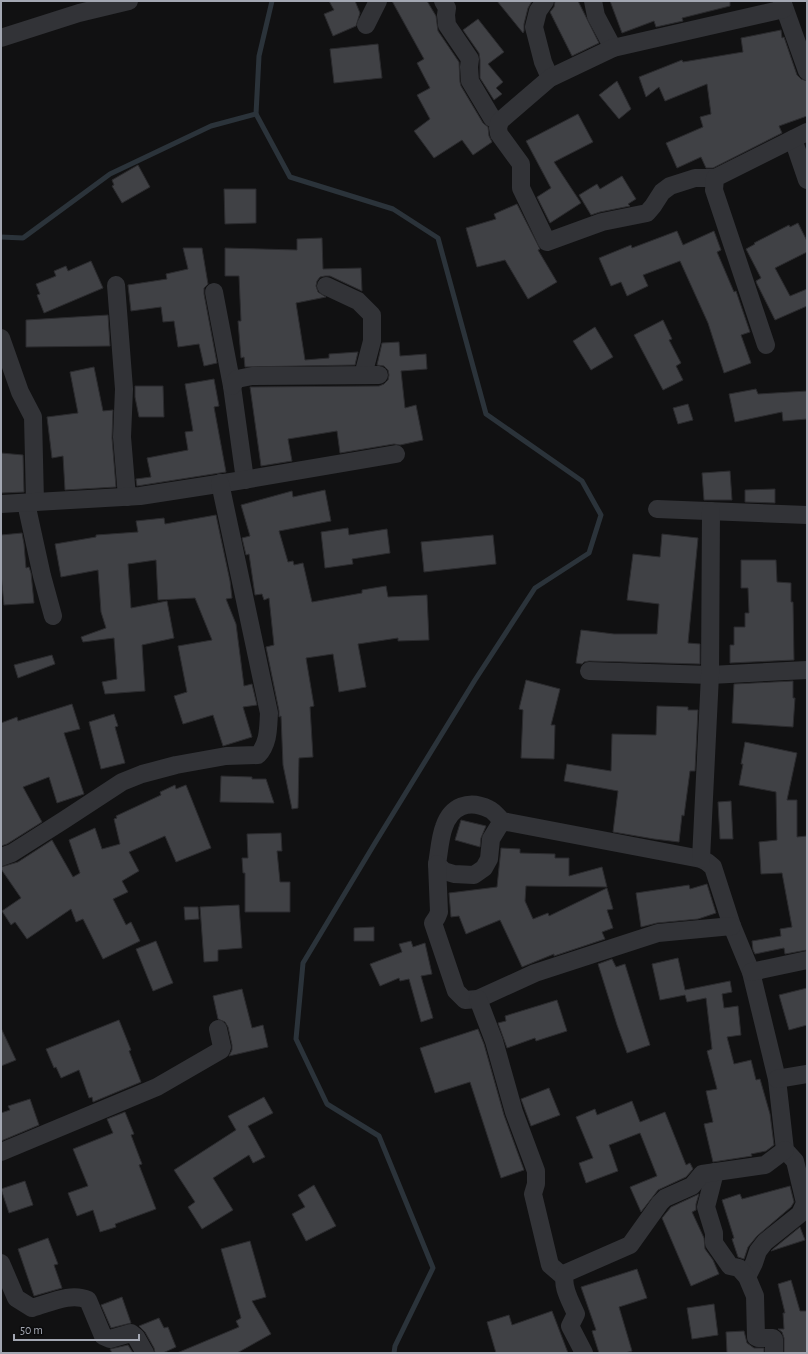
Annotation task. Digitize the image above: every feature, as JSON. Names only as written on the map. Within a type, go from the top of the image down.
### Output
[{"type":"street","points":[[1,38],[79,13],[129,1]]},
{"type":"street","points":[[366,25],[378,1]]},
{"type":"street","points":[[443,1],[447,8],[447,25],[470,58],[470,81],[492,118],[500,121]]},
{"type":"street","points":[[545,1],[538,11],[534,27],[543,62],[550,78]]},
{"type":"street","points":[[593,1],[596,16],[613,48]]},
{"type":"street","points":[[807,71],[783,5],[613,48],[550,78],[500,121],[498,128],[500,134],[521,164],[521,188],[547,242],[602,222],[647,212],[662,192],[670,186],[695,178],[715,178],[800,135],[807,180]]},
{"type":"street","points":[[715,178],[714,190],[766,345]]},
{"type":"street","points":[[116,285],[124,389],[122,436],[126,497]]},
{"type":"street","points":[[232,386],[237,379],[252,376],[371,375],[372,315],[358,301],[326,286]]},
{"type":"street","points":[[214,292],[232,386],[244,480]]},
{"type":"street","points":[[1,338],[20,392],[33,417],[30,503],[42,576],[53,616]]},
{"type":"street","points":[[1,504],[140,496],[396,454]]},
{"type":"street","points":[[1,857],[12,853],[122,782],[142,774],[176,765],[226,756],[258,755],[263,750],[267,743],[269,713],[220,483]]},
{"type":"street","points":[[657,509],[807,515]]},
{"type":"street","points":[[700,859],[710,675],[711,511]]},
{"type":"street","points":[[589,671],[710,675],[807,670]]},
{"type":"street","points":[[732,926],[658,933],[535,973],[478,999],[465,1000],[456,991],[433,923],[439,912],[437,864],[444,826],[454,811],[464,804],[473,804],[490,809],[502,822],[700,859],[707,862],[713,868],[732,926],[751,972],[796,1157],[805,1203],[800,1214],[765,1242],[758,1251],[747,1277]]},
{"type":"street","points":[[437,864],[444,871],[454,874],[474,875],[484,868],[489,860],[491,839],[502,822]]},
{"type":"street","points":[[751,972],[807,960]]},
{"type":"street","points":[[478,999],[494,1040],[514,1112],[536,1171],[536,1184],[533,1194],[550,1264],[564,1277]]},
{"type":"street","points":[[1,1152],[156,1086],[221,1050],[222,1047],[218,1029]]},
{"type":"street","points":[[777,1078],[807,1074]]},
{"type":"street","points":[[584,1353],[570,1326],[576,1314],[564,1284],[564,1277],[569,1270],[622,1250],[630,1245],[665,1198],[692,1186],[702,1174],[765,1165],[796,1157]]},
{"type":"street","points":[[715,1172],[706,1207],[714,1233],[714,1243],[730,1266],[739,1268],[747,1277],[755,1296],[756,1337],[773,1338],[774,1353]]},
{"type":"street","points":[[1,1263],[16,1298],[32,1308],[71,1296],[81,1296],[88,1300],[103,1336],[110,1339],[131,1333],[136,1337],[145,1353]]},
{"type":"building","points":[[329,1],[355,1],[360,13],[356,26],[333,36],[324,14],[334,10]]},
{"type":"building","points":[[392,1],[427,1],[436,16],[438,31],[459,62],[461,86],[483,123],[488,127],[489,136],[492,142],[473,155],[462,140],[434,158],[414,131],[430,119],[417,95],[430,88],[417,63],[424,59]]},
{"type":"building","points":[[497,1],[532,1],[528,8],[523,33]]},
{"type":"building","points":[[555,1],[578,1],[599,43],[572,56],[550,12],[554,7]]},
{"type":"building","points":[[610,1],[730,1],[730,6],[682,18],[683,21],[656,27],[654,21],[622,33]]},
{"type":"building","points":[[478,19],[504,52],[488,64],[503,82],[496,88],[502,94],[494,100],[480,78],[479,53],[463,30]]},
{"type":"building","points":[[781,30],[782,38],[784,37],[797,75],[801,79],[807,81],[807,116],[779,126],[782,133],[713,168],[706,168],[701,157],[677,168],[666,143],[703,127],[700,117],[711,114],[707,84],[665,101],[659,87],[646,97],[639,77],[682,60],[683,62],[743,52],[741,38]]},
{"type":"building","points":[[378,44],[382,78],[334,83],[330,49]]},
{"type":"building","points":[[617,81],[631,109],[619,119],[599,95]]},
{"type":"building","points":[[578,114],[593,142],[554,162],[581,203],[550,223],[537,197],[551,188],[526,141]]},
{"type":"building","points":[[138,165],[150,187],[122,203],[112,186],[114,185],[112,180]]},
{"type":"building","points":[[622,176],[636,199],[628,204],[630,206],[591,215],[579,195],[597,184],[600,189]]},
{"type":"building","points":[[224,189],[256,189],[256,223],[225,224]]},
{"type":"building","points":[[517,204],[540,249],[538,250],[557,282],[528,299],[505,260],[477,267],[466,228],[496,219],[494,214]]},
{"type":"building","points":[[798,223],[807,241],[807,252],[775,268],[790,296],[807,289],[807,306],[775,320],[757,284],[756,281],[761,278],[746,249],[755,244],[754,243],[789,225],[790,227]]},
{"type":"building","points":[[677,231],[683,245],[714,231],[721,250],[717,252],[734,292],[736,291],[750,332],[741,335],[751,363],[724,373],[708,323],[680,261],[643,275],[648,286],[627,296],[621,282],[611,286],[599,258],[631,245],[632,248]]},
{"type":"building","points":[[322,238],[323,269],[361,268],[362,291],[330,276],[325,276],[320,277],[316,286],[318,292],[326,297],[296,303],[305,360],[329,358],[329,354],[358,352],[355,365],[245,367],[244,357],[241,358],[238,321],[241,321],[239,276],[225,276],[225,248],[297,250],[297,239]]},
{"type":"building","points":[[183,248],[202,248],[208,284],[204,288],[204,294],[217,363],[204,366],[199,344],[178,347],[174,321],[163,322],[161,307],[131,311],[128,285],[167,279],[166,274],[188,269]]},
{"type":"building","points":[[91,261],[103,288],[44,313],[37,295],[40,294],[36,284],[56,276],[54,271],[66,266],[68,271]]},
{"type":"building","points":[[108,315],[110,346],[26,347],[26,320]]},
{"type":"building","points":[[663,320],[672,339],[669,340],[681,363],[676,366],[683,380],[663,390],[634,335]]},
{"type":"building","points":[[595,327],[613,357],[591,370],[573,341]]},
{"type":"building","points":[[399,342],[400,356],[426,354],[427,369],[401,371],[405,408],[416,405],[423,440],[400,445],[394,444],[340,453],[337,431],[288,439],[292,461],[261,466],[250,387],[379,386],[388,380],[389,375],[388,370],[384,366],[377,365],[382,343]]},
{"type":"building","points":[[94,367],[103,411],[113,410],[112,438],[116,487],[65,490],[63,456],[52,458],[47,417],[78,413],[70,372]]},
{"type":"building","points":[[214,379],[219,406],[214,407],[226,472],[137,486],[136,479],[151,477],[147,458],[188,450],[185,432],[193,431],[185,384]]},
{"type":"building","points":[[135,386],[163,386],[164,417],[139,417],[135,397]]},
{"type":"building","points":[[756,389],[758,394],[807,391],[807,419],[783,421],[782,412],[735,422],[729,394]]},
{"type":"building","points":[[688,404],[693,420],[678,424],[673,408]]},
{"type":"building","points":[[1,453],[23,455],[24,492],[1,493]]},
{"type":"building","points":[[730,471],[732,500],[704,500],[702,473]]},
{"type":"building","points":[[775,489],[775,503],[745,502],[745,490]]},
{"type":"building","points":[[325,490],[331,521],[279,531],[288,562],[293,561],[294,565],[303,563],[312,602],[362,593],[362,590],[386,586],[388,597],[427,595],[429,640],[398,641],[398,638],[358,644],[366,687],[339,692],[333,654],[306,658],[314,706],[310,707],[313,757],[299,758],[298,808],[292,809],[283,765],[281,716],[279,717],[266,647],[274,645],[269,598],[264,600],[262,594],[255,595],[249,554],[246,555],[242,538],[250,536],[241,505],[292,491],[293,497]]},
{"type":"building","points":[[216,515],[230,581],[232,598],[226,599],[236,624],[244,686],[252,684],[257,705],[243,707],[252,737],[223,746],[213,715],[183,724],[174,696],[187,692],[178,646],[212,640],[195,598],[158,600],[156,560],[128,564],[131,608],[167,601],[174,638],[142,645],[145,691],[105,694],[102,682],[117,679],[114,638],[83,642],[81,637],[106,628],[101,612],[98,570],[61,577],[55,544],[96,537],[96,535],[138,532],[136,521],[164,518],[165,524]]},
{"type":"building","points":[[348,528],[349,535],[387,529],[390,553],[352,559],[353,564],[325,568],[321,532]]},
{"type":"building","points":[[22,533],[26,568],[29,567],[31,573],[34,603],[4,605],[1,574],[1,535]]},
{"type":"building","points":[[662,534],[698,538],[688,643],[700,644],[700,664],[589,661],[582,664],[576,663],[581,630],[614,634],[657,634],[659,604],[627,600],[633,554],[660,557]]},
{"type":"building","points":[[493,535],[496,564],[424,572],[421,542]]},
{"type":"building","points":[[741,560],[776,560],[777,582],[791,583],[791,602],[793,602],[794,660],[730,663],[730,645],[734,645],[734,627],[745,627],[745,613],[749,613],[748,588],[741,588]]},
{"type":"building","points":[[52,655],[55,664],[18,678],[14,665]]},
{"type":"building","points":[[526,680],[560,689],[551,725],[555,725],[554,759],[521,758],[523,710],[519,709]]},
{"type":"building","points":[[793,681],[793,698],[795,698],[793,727],[732,723],[734,684]]},
{"type":"building","points":[[72,704],[80,729],[64,733],[84,794],[57,803],[49,777],[23,787],[42,822],[7,844],[1,846],[1,723],[17,717],[18,721]]},
{"type":"building","points":[[657,706],[688,707],[688,710],[698,710],[695,771],[690,771],[679,842],[613,832],[618,791],[564,781],[567,764],[611,771],[612,734],[656,735]]},
{"type":"building","points":[[114,714],[118,726],[115,727],[125,763],[101,769],[89,722]]},
{"type":"building","points":[[745,742],[797,753],[787,800],[797,800],[797,837],[807,836],[807,950],[785,954],[784,948],[755,954],[753,950],[752,941],[781,936],[780,929],[792,927],[782,873],[761,874],[759,842],[777,840],[776,792],[739,785]]},
{"type":"building","points":[[221,776],[266,779],[274,803],[220,802]]},
{"type":"building","points":[[175,785],[176,789],[186,785],[211,848],[176,862],[165,836],[129,852],[139,871],[122,881],[128,892],[113,899],[126,925],[131,922],[140,941],[103,959],[83,919],[76,922],[71,909],[27,939],[15,922],[11,925],[2,911],[21,898],[1,867],[18,862],[52,840],[73,877],[80,873],[69,840],[95,828],[102,849],[120,844],[114,819],[117,818],[116,816],[161,795],[160,792]]},
{"type":"building","points":[[731,801],[733,839],[720,839],[718,802]]},
{"type":"building","points":[[461,820],[486,826],[481,838],[480,847],[455,840]]},
{"type":"building","points":[[281,833],[282,851],[277,851],[280,882],[290,882],[290,912],[245,912],[245,873],[243,873],[242,858],[248,858],[247,834]]},
{"type":"building","points":[[501,848],[520,849],[520,853],[555,854],[555,858],[569,858],[569,876],[602,867],[607,887],[526,886],[525,901],[533,919],[548,913],[549,916],[607,888],[613,909],[607,910],[613,928],[602,932],[605,939],[554,956],[554,954],[522,967],[500,920],[466,934],[459,916],[451,917],[449,893],[497,887]]},
{"type":"building","points":[[707,884],[716,913],[698,919],[657,923],[641,927],[636,893],[689,885],[690,889]]},
{"type":"building","points":[[239,905],[242,948],[218,950],[218,961],[204,962],[200,907]]},
{"type":"building","points":[[184,907],[198,907],[199,919],[185,920]]},
{"type":"building","points":[[374,927],[374,941],[354,941],[354,928]]},
{"type":"building","points":[[156,941],[173,983],[153,991],[136,949]]},
{"type":"building","points":[[411,941],[413,947],[425,943],[432,974],[421,976],[433,1018],[421,1022],[409,979],[400,981],[399,978],[380,986],[370,964],[402,952],[399,944]]},
{"type":"building","points":[[678,958],[685,990],[730,981],[732,992],[722,994],[724,1008],[738,1006],[741,1035],[727,1037],[734,1064],[751,1060],[756,1080],[760,1079],[770,1114],[774,1145],[766,1151],[751,1154],[752,1156],[713,1162],[704,1124],[713,1122],[706,1091],[717,1089],[707,1051],[712,1049],[706,998],[687,1002],[685,995],[660,1000],[652,964]]},
{"type":"building","points":[[612,959],[616,967],[625,964],[650,1045],[627,1053],[598,964]]},
{"type":"building","points":[[807,988],[807,1025],[789,1030],[779,995]]},
{"type":"building","points":[[242,989],[252,1028],[263,1025],[268,1047],[229,1056],[232,1050],[232,1045],[228,1027],[225,1022],[218,1019],[213,996]]},
{"type":"building","points":[[557,1000],[567,1031],[536,1041],[535,1038],[507,1048],[498,1023],[506,1021],[505,1016]]},
{"type":"building","points":[[119,1020],[131,1050],[129,1051],[141,1082],[93,1102],[92,1097],[89,1098],[79,1070],[61,1078],[56,1067],[54,1068],[46,1049]]},
{"type":"building","points":[[1,1028],[16,1060],[1,1066]]},
{"type":"building","points":[[478,1029],[484,1044],[504,1115],[524,1170],[501,1178],[470,1082],[435,1093],[420,1048]]},
{"type":"building","points":[[549,1088],[560,1115],[531,1126],[521,1099]]},
{"type":"building","points":[[264,1097],[273,1113],[248,1126],[265,1157],[253,1163],[249,1155],[213,1178],[233,1210],[202,1229],[188,1207],[195,1202],[174,1170],[236,1130],[228,1116]]},
{"type":"building","points":[[30,1099],[39,1125],[1,1141],[1,1113],[10,1110],[8,1106]]},
{"type":"building","points":[[632,1101],[640,1122],[665,1112],[686,1165],[690,1163],[693,1169],[686,1177],[658,1190],[641,1212],[630,1187],[657,1176],[640,1133],[609,1145],[618,1171],[586,1183],[579,1163],[593,1158],[576,1117],[595,1109],[597,1115]]},
{"type":"building","points":[[125,1112],[134,1134],[131,1135],[142,1164],[139,1165],[156,1209],[115,1224],[116,1227],[100,1232],[93,1210],[77,1216],[68,1193],[88,1186],[73,1149],[113,1133],[107,1119]]},
{"type":"building","points":[[25,1181],[33,1205],[9,1213],[1,1189]]},
{"type":"building","points":[[314,1185],[336,1226],[306,1241],[292,1214],[305,1207],[298,1195]]},
{"type":"building","points":[[790,1186],[794,1202],[791,1207],[757,1236],[748,1247],[744,1259],[738,1257],[732,1239],[734,1238],[722,1200],[740,1194],[742,1199]]},
{"type":"building","points":[[699,1194],[696,1210],[692,1212],[704,1238],[705,1249],[713,1260],[719,1274],[691,1286],[662,1218],[671,1207]]},
{"type":"building","points":[[800,1227],[805,1240],[771,1251],[773,1249]]},
{"type":"building","points":[[48,1238],[58,1264],[54,1265],[62,1288],[34,1296],[18,1249]]},
{"type":"building","points":[[250,1241],[266,1297],[252,1301],[271,1334],[237,1353],[177,1353],[239,1327],[236,1321],[241,1318],[221,1249]]},
{"type":"building","points":[[637,1269],[647,1298],[619,1307],[632,1351],[625,1353],[599,1353],[592,1331],[596,1330],[581,1287]]},
{"type":"building","points":[[791,1280],[800,1311],[807,1311],[807,1353],[784,1353],[784,1338],[782,1332],[778,1329],[784,1329],[783,1313],[785,1313],[778,1284]]},
{"type":"building","points":[[122,1297],[131,1323],[111,1328],[101,1305]]},
{"type":"building","points":[[714,1304],[718,1335],[692,1339],[687,1308]]},
{"type":"building","points":[[552,1311],[568,1353],[496,1353],[487,1322],[509,1315],[512,1325]]},
{"type":"building","points":[[159,1318],[164,1328],[168,1327],[176,1347],[163,1353],[155,1353],[154,1348],[145,1332],[139,1326]]},
{"type":"building","points":[[744,1331],[747,1343],[754,1348],[764,1348],[764,1353],[727,1353],[726,1332]]},
{"type":"building","points":[[128,1345],[133,1353],[112,1353],[110,1349]]},
{"type":"waterway","points":[[272,1],[259,56],[256,114],[290,177],[393,209],[438,238],[486,414],[582,481],[601,515],[589,553],[535,588],[475,680],[303,963],[296,1039],[327,1104],[379,1136],[433,1268],[395,1346],[394,1353]]},
{"type":"waterway","points":[[1,237],[23,238],[110,174],[211,126],[256,114]]}]
